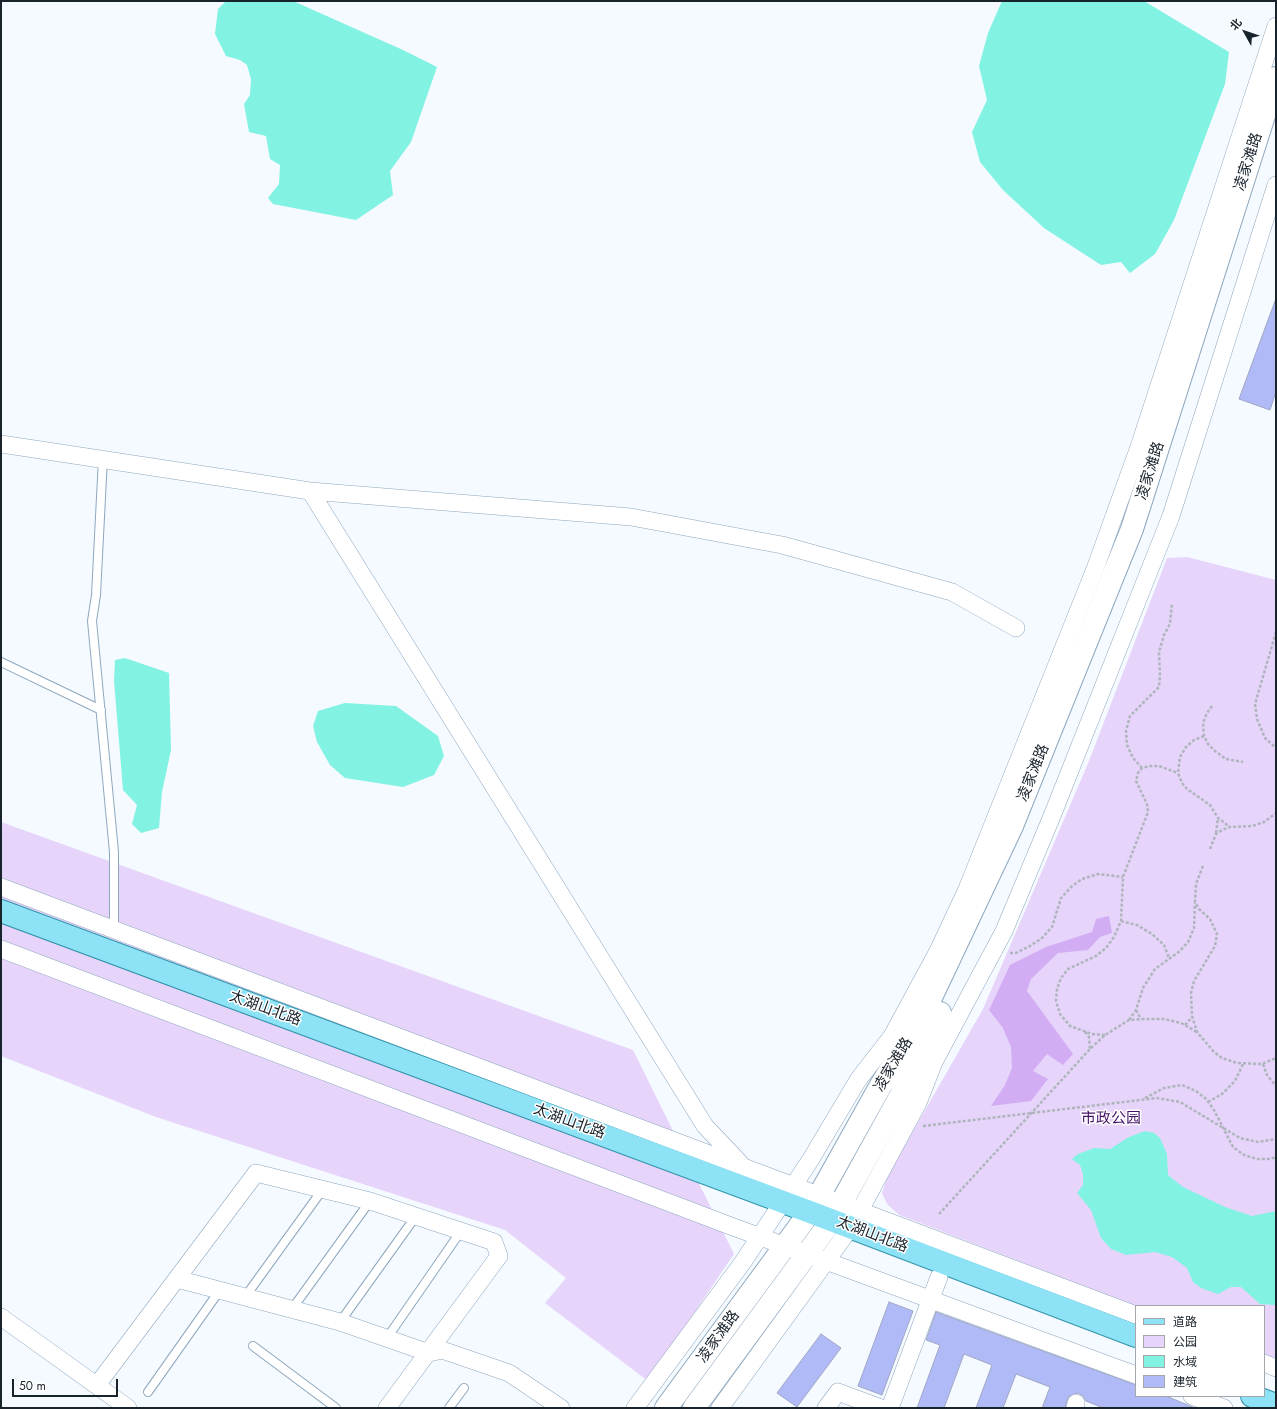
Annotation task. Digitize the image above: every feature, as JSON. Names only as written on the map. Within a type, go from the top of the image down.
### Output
[{"type":"main road","name":"凌家滩路","points":[[666,1408],[810,1210],[881,1085],[917,1027],[1012,826],[1132,529],[1276,78]]},
{"type":"main road","name":"凌家滩路","points":[[694,1408],[807,1254],[842,1222],[1026,832],[1146,534],[1276,126]]},
{"type":"main road","name":"太湖山北路","points":[[1,911],[784,1200],[1135,1336]]},
{"type":"main road","name":"太湖山北路","points":[[1,926],[784,1200]]},
{"type":"main road","name":"太湖山北路","points":[[842,1222],[939,1277],[1135,1352]]},
{"type":"main road","points":[[1265,1385],[1276,1389]]},
{"type":"main road","points":[[1255,1397],[1276,1405]]},
{"type":"street","points":[[635,1408],[760,1236],[784,1200],[811,1159],[858,1080],[895,1030],[938,951],[976,867],[1095,568],[1139,447],[1276,26]]},
{"type":"street","points":[[720,1408],[828,1261],[842,1222],[905,1128],[918,1103],[934,1062],[1004,931],[1052,816],[1171,516],[1276,185]]},
{"type":"street","points":[[1,444],[310,490],[631,517],[782,545],[952,592],[1016,628]]},
{"type":"street","points":[[310,490],[704,1126],[744,1167],[784,1200],[810,1210],[842,1222],[1135,1315]]},
{"type":"street","points":[[1,887],[744,1167]]},
{"type":"street","points":[[1,949],[785,1246],[1135,1375]]},
{"type":"street","points":[[97,1385],[256,1173],[370,1201],[494,1242],[499,1256],[387,1408]]},
{"type":"street","points":[[890,1408],[939,1277]]},
{"type":"street","points":[[177,1278],[340,1322],[429,1353],[442,1350],[509,1373],[561,1408]]},
{"type":"street","points":[[1,1317],[128,1408]]},
{"type":"street","points":[[1265,1364],[1276,1368]]},
{"type":"street","points":[[826,1408],[838,1392],[881,1408]]},
{"type":"street","points":[[1195,1397],[1224,1408]]},
{"type":"lane","points":[[103,458],[96,595],[92,621],[114,852],[114,930]]},
{"type":"lane","points":[[1,662],[101,710]]},
{"type":"lane","points":[[245,1297],[323,1189]]},
{"type":"lane","points":[[292,1309],[370,1201]]},
{"type":"lane","points":[[340,1322],[416,1216]]},
{"type":"lane","points":[[387,1338],[461,1231]]},
{"type":"lane","points":[[148,1392],[220,1290]]},
{"type":"lane","points":[[253,1346],[336,1408]]},
{"type":"lane","points":[[449,1408],[464,1388]]},
{"type":"path","points":[[1142,768],[1133,758],[1127,745],[1126,731],[1130,716],[1159,687],[1159,652],[1164,635],[1170,624],[1172,604]]},
{"type":"path","points":[[1276,632],[1255,704],[1257,719],[1265,738],[1276,748]]},
{"type":"path","points":[[1212,706],[1203,723],[1204,736],[1214,751],[1226,759],[1243,762]]},
{"type":"path","points":[[1204,736],[1194,740],[1186,747],[1180,757],[1178,773],[1182,783],[1187,789],[1210,805],[1218,818],[1230,827]]},
{"type":"path","points":[[1142,768],[1159,766],[1178,773]]},
{"type":"path","points":[[1105,1035],[1092,1034],[1070,1026],[1060,1014],[1056,1001],[1057,989],[1061,978],[1068,969],[1096,956],[1106,948],[1114,937],[1121,921],[1123,877],[1148,812],[1147,804],[1136,781],[1142,768]]},
{"type":"path","points":[[1216,834],[1230,827],[1252,826],[1264,822],[1276,813]]},
{"type":"path","points":[[1210,849],[1216,834],[1218,818]]},
{"type":"path","points":[[939,1214],[1090,1049],[1105,1035],[1129,1020],[1136,1010],[1143,988],[1155,969],[1169,958],[1180,952],[1188,942],[1194,928],[1196,884],[1203,866]]},
{"type":"path","points":[[1005,953],[1016,953],[1042,938],[1052,927],[1061,898],[1071,887],[1082,879],[1098,874],[1123,877]]},
{"type":"path","points":[[1195,902],[1199,909],[1210,919],[1217,934],[1213,951],[1194,981],[1190,1005],[1197,1032],[1205,1043],[1222,1058],[1243,1064],[1263,1064],[1276,1058]]},
{"type":"path","points":[[1121,921],[1137,925],[1152,934],[1164,945],[1169,958]]},
{"type":"path","points":[[1136,1010],[1141,1019]]},
{"type":"path","points":[[1185,1025],[1192,1017]]},
{"type":"path","points":[[1129,1020],[1164,1019],[1185,1025],[1197,1032]]},
{"type":"path","points":[[1085,1032],[1089,1037],[1090,1049]]},
{"type":"path","points":[[1208,1102],[1222,1094],[1235,1081],[1243,1064]]},
{"type":"path","points":[[1263,1064],[1268,1075],[1276,1086]]},
{"type":"path","points":[[1144,1099],[1164,1088],[1182,1085],[1196,1091],[1208,1102],[1233,1147],[1244,1155],[1270,1160],[1276,1157]]},
{"type":"path","points":[[905,1128],[1157,1098],[1180,1102],[1240,1138],[1258,1142],[1276,1140]]},
{"type":"green space","name":"市政公园","points":[[1187,557],[1276,580],[1276,1361],[1265,1356],[1265,1305],[1135,1306],[899,1215],[887,1204],[882,1193],[888,1175],[983,1009],[1089,761],[1167,558]]},
{"type":"green space","points":[[1,822],[633,1050],[734,1254],[648,1381],[545,1303],[566,1278],[505,1230],[156,1117],[1,1056]]},
{"type":"shaded area","points":[[1109,916],[1112,933],[1100,937],[1088,950],[1058,953],[1031,979],[1027,991],[1073,1054],[1063,1065],[1047,1054],[1033,1071],[1048,1079],[1031,1101],[991,1106],[1005,1085],[1012,1068],[1011,1047],[1003,1028],[989,1010],[1010,965],[1046,947],[1092,932],[1096,919]]},
{"type":"water","points":[[226,1],[293,1],[403,50],[437,67],[411,142],[390,171],[393,195],[356,220],[273,204],[268,198],[279,184],[280,165],[270,159],[266,136],[249,132],[244,104],[250,95],[251,79],[247,65],[240,60],[226,56],[215,34],[218,9]]},
{"type":"water","points":[[1002,1],[1144,1],[1229,52],[1225,84],[1174,220],[1155,254],[1130,273],[1121,262],[1101,265],[1044,228],[1003,190],[980,162],[972,132],[987,100],[979,66],[988,33]]},
{"type":"water","points":[[125,658],[169,673],[171,750],[162,792],[159,828],[141,833],[132,824],[137,805],[123,790],[114,681],[115,660]]},
{"type":"water","points":[[345,703],[396,706],[438,736],[444,756],[434,775],[403,787],[345,778],[330,765],[317,742],[313,726],[318,711]]},
{"type":"water","points":[[1145,1131],[1154,1133],[1160,1138],[1167,1154],[1168,1175],[1183,1187],[1225,1207],[1252,1216],[1276,1211],[1276,1303],[1274,1305],[1260,1304],[1241,1287],[1231,1287],[1218,1294],[1201,1288],[1193,1282],[1187,1268],[1172,1257],[1155,1252],[1126,1255],[1111,1249],[1101,1238],[1091,1210],[1077,1193],[1083,1185],[1083,1174],[1080,1165],[1072,1159],[1078,1154],[1094,1148],[1110,1149],[1129,1137]]},
{"type":"building","points":[[1275,301],[1276,392],[1270,410],[1239,399]]},
{"type":"building","points":[[889,1302],[913,1311],[882,1395],[858,1386]]},
{"type":"building","points":[[936,1312],[1135,1385],[1135,1397],[1168,1397],[1195,1408],[1103,1408],[1086,1401],[1083,1396],[1078,1393],[1068,1397],[1065,1408],[1042,1408],[1050,1387],[1016,1374],[1003,1408],[976,1408],[992,1365],[964,1354],[944,1408],[917,1408],[940,1345],[926,1340]]},
{"type":"building","points":[[821,1334],[841,1348],[797,1407],[777,1393]]}]
